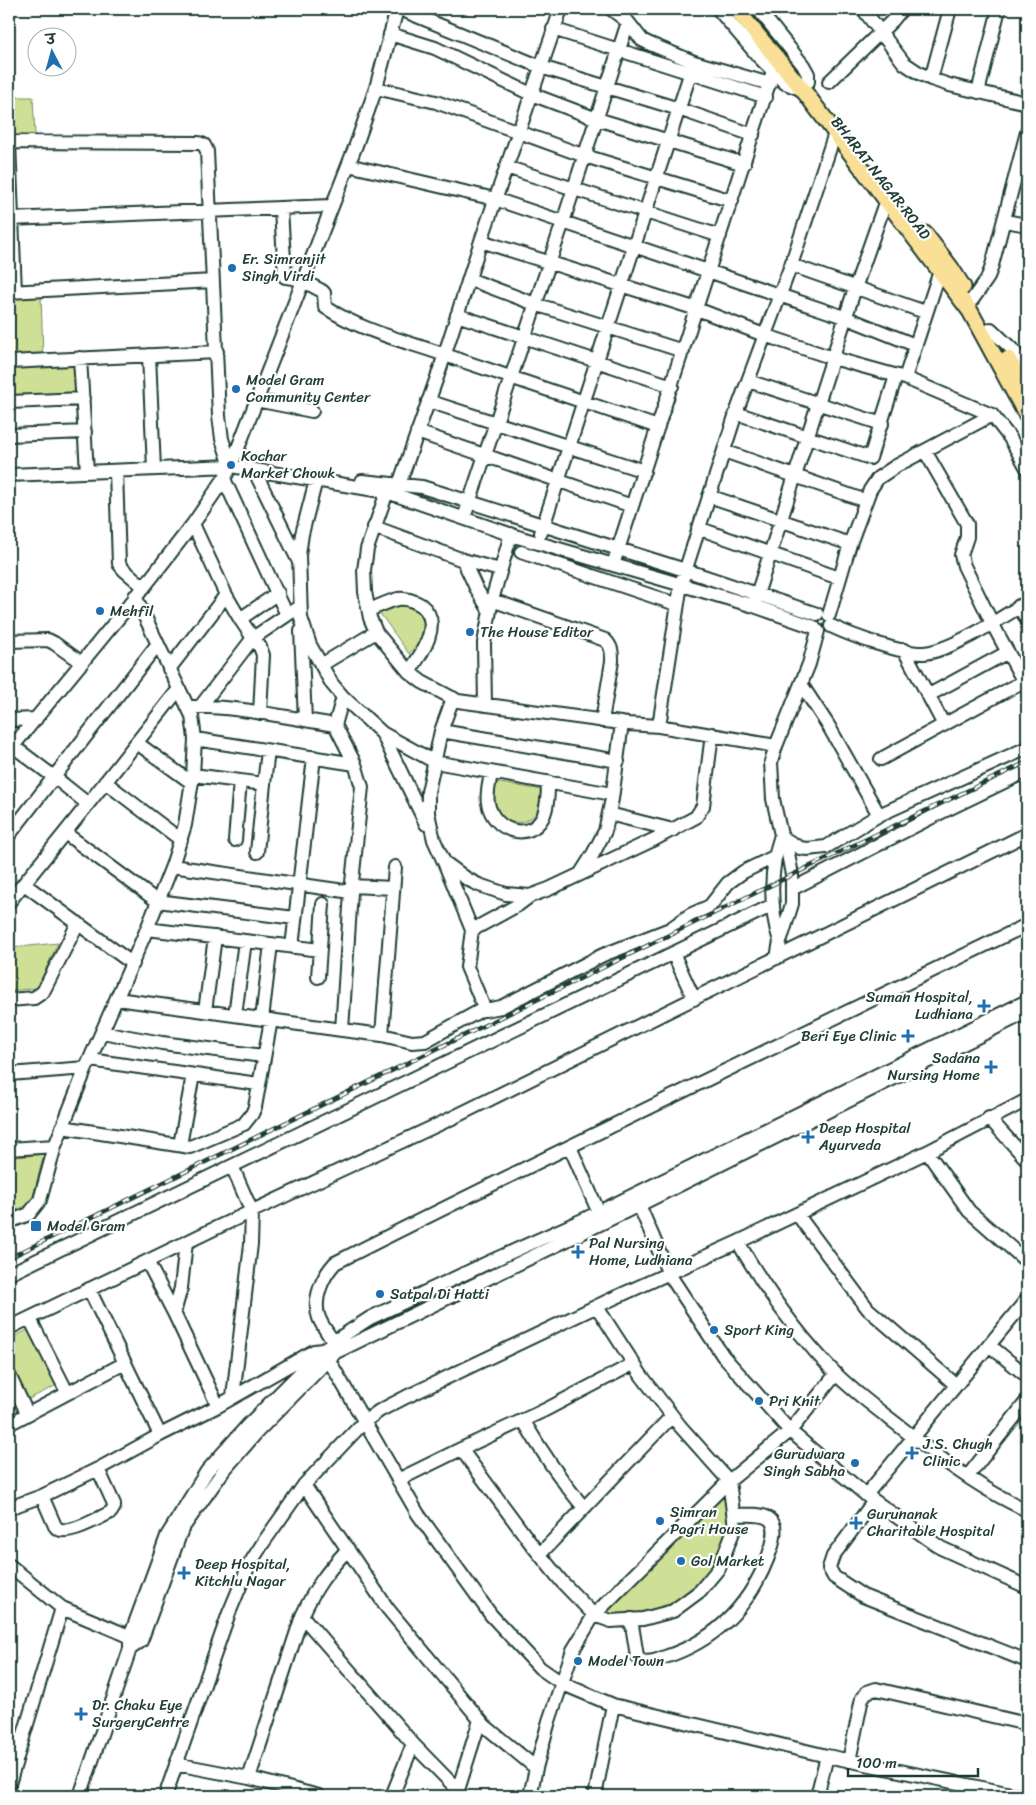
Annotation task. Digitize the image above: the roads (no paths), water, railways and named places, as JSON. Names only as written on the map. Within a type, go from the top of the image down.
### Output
[{"type":"main road","points":[[736,9],[802,82]]},
{"type":"main road","points":[[748,9],[802,82]]},
{"type":"main road","name":"BHARAT NAGAR ROAD","points":[[802,82],[835,133],[999,352]]},
{"type":"main road","name":"BHARAT NAGAR ROAD","points":[[802,82],[951,268],[992,329],[999,352]]},
{"type":"main road","points":[[999,352],[1027,392]]},
{"type":"main road","points":[[999,352],[1027,416]]},
{"type":"street","points":[[88,804],[54,777],[11,748],[144,587],[193,524],[231,466],[348,165],[376,88],[390,34],[399,9],[541,67],[608,86],[753,135]]},
{"type":"street","points":[[561,9],[417,432],[394,490],[374,527],[367,548],[364,570],[365,592],[369,610],[376,632],[409,672],[422,682],[458,701],[602,721],[659,726],[776,746]]},
{"type":"street","points":[[611,9],[628,22],[642,40],[692,68],[766,97]]},
{"type":"street","points":[[718,9],[785,83],[802,82]]},
{"type":"street","name":"BHARAT NAGAR ROAD","points":[[758,9],[803,65],[808,74],[802,82]]},
{"type":"street","points":[[863,9],[904,63],[931,79],[1027,103]]},
{"type":"street","points":[[829,82],[902,9]]},
{"type":"street","points":[[931,79],[950,9]]},
{"type":"street","points":[[978,92],[999,9]]},
{"type":"street","points":[[464,518],[628,22]]},
{"type":"street","points":[[553,29],[619,50],[692,68],[770,84]]},
{"type":"street","points":[[390,34],[435,48],[531,94],[597,118],[744,164]]},
{"type":"street","points":[[538,543],[692,68]]},
{"type":"street","points":[[613,565],[773,71]]},
{"type":"street","points":[[376,88],[436,102],[585,156],[732,201]]},
{"type":"street","points":[[972,300],[987,279],[991,269],[1027,132]]},
{"type":"street","points":[[659,726],[676,604],[685,570],[736,412],[791,265],[835,133]]},
{"type":"street","points":[[213,280],[12,292],[9,142],[199,143],[204,145],[207,151],[221,427],[231,466]]},
{"type":"street","points":[[348,165],[495,199],[847,318],[915,345]]},
{"type":"street","points":[[506,167],[720,236]]},
{"type":"street","points":[[756,600],[855,288],[886,200]]},
{"type":"street","points":[[10,219],[331,206]]},
{"type":"street","points":[[281,209],[285,277],[302,281],[322,291],[324,293],[325,307],[339,316],[369,331],[444,354],[658,427]]},
{"type":"street","points":[[1005,221],[1027,225]]},
{"type":"street","points":[[481,242],[696,309],[764,335],[833,358],[900,377],[992,415],[1010,438],[1027,468]]},
{"type":"street","points":[[791,265],[926,312]]},
{"type":"street","points":[[870,458],[900,377],[915,345],[940,271]]},
{"type":"street","points":[[469,279],[536,304],[683,351]]},
{"type":"street","points":[[457,315],[672,386]]},
{"type":"street","points":[[992,329],[1015,352],[1027,374]]},
{"type":"street","points":[[9,362],[217,352]]},
{"type":"street","points":[[149,355],[154,469]]},
{"type":"street","points":[[80,358],[87,472]]},
{"type":"street","points":[[748,381],[882,424]]},
{"type":"street","points":[[9,402],[82,399]]},
{"type":"street","points":[[256,400],[312,411]]},
{"type":"street","points":[[428,401],[644,471]]},
{"type":"street","points":[[736,412],[870,458],[884,473]]},
{"type":"street","points":[[9,475],[231,466],[332,483],[394,490],[422,487],[685,570],[756,600],[816,630],[824,632],[826,619],[850,544],[870,490],[878,478],[992,415]]},
{"type":"street","points":[[9,435],[85,432]]},
{"type":"street","points":[[417,432],[632,506]]},
{"type":"street","points":[[724,451],[866,501]]},
{"type":"street","points":[[881,760],[944,725],[1025,685],[962,561],[961,555],[967,533],[966,524],[925,451]]},
{"type":"street","points":[[254,470],[299,562]]},
{"type":"street","points":[[116,471],[119,564],[144,587]]},
{"type":"street","points":[[224,479],[287,615]]},
{"type":"street","points":[[304,720],[299,562],[302,534],[316,480]]},
{"type":"street","points":[[394,490],[464,518],[538,543],[681,584],[756,600],[826,619],[846,633],[904,650],[924,652],[941,650],[1023,604],[1027,620]]},
{"type":"street","points":[[709,496],[850,544]]},
{"type":"street","points":[[193,524],[226,595],[260,647],[263,655],[260,713]]},
{"type":"street","points":[[374,527],[463,560],[500,570]]},
{"type":"street","points":[[698,528],[839,578]]},
{"type":"street","points":[[485,705],[484,643],[490,605],[510,534]]},
{"type":"street","points":[[521,552],[676,604]]},
{"type":"street","points":[[463,560],[476,588],[490,605],[600,638],[609,644],[612,661],[602,721]]},
{"type":"street","points":[[240,619],[278,594]]},
{"type":"street","points":[[169,669],[226,595]]},
{"type":"street","points":[[135,596],[179,689],[195,707],[260,713],[335,725]]},
{"type":"street","points":[[369,610],[401,599],[416,602],[426,610],[430,626],[427,644],[409,672]]},
{"type":"street","points":[[9,1222],[29,1214],[40,1200],[62,1127],[133,964],[172,866],[181,840],[193,779],[195,739],[192,716],[195,707],[253,638],[287,615],[301,613]]},
{"type":"street","points":[[301,613],[310,645],[321,666],[342,697],[382,733],[434,762],[612,794]]},
{"type":"street","points":[[776,958],[790,914],[792,875],[773,799],[771,770],[776,746],[801,684],[816,630],[812,622],[826,619]]},
{"type":"street","points":[[321,666],[376,632]]},
{"type":"street","points":[[9,641],[48,640],[54,642],[82,664]]},
{"type":"street","points":[[9,835],[157,645]]},
{"type":"street","points":[[904,650],[944,725]]},
{"type":"street","points":[[929,695],[1008,652]]},
{"type":"street","points":[[801,684],[828,725],[879,815]]},
{"type":"street","points":[[9,902],[179,689]]},
{"type":"street","points":[[342,697],[335,725],[355,764],[362,787],[352,889],[342,1030]]},
{"type":"street","points":[[434,840],[428,813],[428,792],[441,731],[453,698]]},
{"type":"street","points":[[9,720],[36,719]]},
{"type":"street","points":[[581,873],[604,831],[609,814],[622,723]]},
{"type":"street","points":[[441,731],[618,761]]},
{"type":"street","points":[[382,733],[434,840],[472,930],[467,967],[485,1008]]},
{"type":"street","points":[[472,930],[518,905],[530,896],[549,889],[696,818],[703,806],[712,734]]},
{"type":"street","points":[[195,739],[355,764]]},
{"type":"street","points":[[137,743],[193,779],[264,784]]},
{"type":"street","points":[[783,837],[800,848],[826,847],[879,815],[1027,748]]},
{"type":"street","points":[[257,852],[268,751]]},
{"type":"street","points":[[292,947],[314,757]]},
{"type":"street","points":[[792,889],[938,814],[1027,771]]},
{"type":"street","points":[[491,772],[488,802],[491,814],[503,828],[514,831],[525,830],[535,826],[543,817],[547,803],[548,782]]},
{"type":"street","points":[[235,840],[240,781]]},
{"type":"street","points":[[105,782],[181,840]]},
{"type":"street","points":[[609,814],[673,830]]},
{"type":"street","points":[[65,833],[157,901],[295,918]]},
{"type":"street","points":[[9,1328],[186,1242],[448,1120],[1027,834]]},
{"type":"street","points":[[780,941],[774,904],[776,856],[783,837]]},
{"type":"street","points":[[118,999],[382,1035],[412,1042],[425,1041],[485,1008],[486,1010],[501,1007],[603,955],[670,930],[690,915],[710,906],[728,883],[743,872],[776,856]]},
{"type":"street","points":[[444,862],[478,885],[506,894],[530,896]]},
{"type":"street","points":[[172,866],[298,885],[352,889],[393,888]]},
{"type":"street","points":[[382,1035],[394,867]]},
{"type":"street","points":[[24,884],[133,964]]},
{"type":"street","points":[[318,977],[323,904]]},
{"type":"street","points":[[9,1274],[774,904]]},
{"type":"street","points":[[9,1000],[34,998],[43,992],[78,923]]},
{"type":"street","points":[[1022,1796],[849,1761],[613,1705],[563,1684],[540,1668],[492,1615],[418,1514],[364,1422],[318,1317],[318,1303],[324,1279],[335,1263],[484,1187],[1027,925]]},
{"type":"street","points":[[147,929],[320,950]]},
{"type":"street","points":[[204,1011],[215,937]]},
{"type":"street","points":[[236,1015],[245,941]]},
{"type":"street","points":[[62,1127],[190,1146],[244,1124],[252,1114],[263,1056],[271,944]]},
{"type":"street","points":[[673,953],[694,999]]},
{"type":"street","points":[[9,1508],[42,1496],[98,1469],[218,1406],[314,1351],[331,1350],[637,1200],[1027,1004]]},
{"type":"street","points":[[102,1032],[162,1043],[263,1056]]},
{"type":"street","points":[[9,1074],[88,1064],[258,1084]]},
{"type":"street","points":[[180,1145],[193,1075]]},
{"type":"street","points":[[166,1796],[239,1586],[263,1543],[304,1485],[364,1422],[379,1411],[406,1397],[598,1307],[612,1298],[669,1274],[927,1152],[989,1118],[1027,1100]]},
{"type":"street","points":[[989,1118],[1027,1160]]},
{"type":"street","points":[[9,1150],[55,1146]]},
{"type":"street","points":[[570,1147],[599,1213]]},
{"type":"street","points":[[927,1152],[969,1210],[1027,1262]]},
{"type":"street","points":[[232,1166],[252,1212],[251,1244],[233,1397]]},
{"type":"street","points":[[80,1796],[134,1642],[182,1529],[224,1470],[331,1350],[370,1318],[599,1213],[637,1200]]},
{"type":"street","points":[[637,1200],[669,1274],[723,1356],[790,1431],[870,1498],[941,1548],[1027,1587]]},
{"type":"street","points":[[797,1214],[868,1309],[956,1385]]},
{"type":"street","points":[[174,1313],[181,1288],[186,1242]]},
{"type":"street","points":[[738,1242],[762,1282],[805,1340],[836,1374],[935,1456],[1010,1502],[1027,1510]]},
{"type":"street","points":[[146,1261],[174,1313],[218,1406]]},
{"type":"street","points":[[89,1289],[160,1435]]},
{"type":"street","points":[[1027,1299],[913,1438],[870,1498],[833,1556],[829,1568],[834,1577],[863,1596],[1027,1661]]},
{"type":"street","points":[[461,1449],[562,1582],[594,1615],[611,1621],[643,1619],[673,1611],[700,1591],[719,1568],[735,1527],[729,1481],[672,1416],[633,1364],[598,1307]]},
{"type":"street","points":[[30,1318],[66,1392]]},
{"type":"street","points":[[989,1345],[1027,1376]]},
{"type":"street","points":[[9,1424],[66,1392],[125,1363]]},
{"type":"street","points":[[398,1480],[523,1420],[633,1364]]},
{"type":"street","points":[[530,1796],[536,1768],[573,1650],[594,1615],[729,1481],[790,1431],[836,1374]]},
{"type":"street","points":[[9,1375],[27,1413]]},
{"type":"street","points":[[968,1476],[1027,1401]]},
{"type":"street","points":[[540,1554],[672,1416]]},
{"type":"street","points":[[523,1420],[560,1477],[584,1508]]},
{"type":"street","points":[[42,1496],[57,1530],[61,1531],[70,1531],[111,1512],[114,1504],[98,1469]]},
{"type":"street","points":[[304,1485],[388,1609],[480,1720],[536,1768]]},
{"type":"street","points":[[631,1619],[637,1656],[644,1662],[658,1660],[685,1650],[716,1631],[736,1614],[760,1577],[774,1541],[775,1531],[768,1518],[734,1515]]},
{"type":"street","points":[[249,1778],[302,1616],[323,1577],[348,1549]]},
{"type":"street","points":[[9,1567],[62,1608],[134,1642]]},
{"type":"street","points":[[9,1784],[62,1608]]},
{"type":"street","points":[[302,1616],[457,1793]]},
{"type":"street","points":[[849,1761],[862,1698],[867,1692],[876,1689],[1027,1724]]},
{"type":"street","points":[[595,1796],[613,1705]]},
{"type":"street","points":[[457,1793],[480,1720]]},
{"type":"street","points":[[9,1737],[22,1740]]},
{"type":"street","points":[[392,1796],[413,1744]]},
{"type":"street","points":[[817,1796],[827,1756]]},
{"type":"street","points":[[176,1764],[249,1778],[319,1796]]},
{"type":"railway","points":[[9,1258],[1027,762]]},
{"type":"place","name":"Er. Simranjit Singh Virdi","points":[[232,268]]},
{"type":"place","name":"Model Gram Community Center","points":[[236,389]]},
{"type":"place","name":"Kochar Market Chowk","points":[[231,465]]},
{"type":"place","name":"Mehfil","points":[[100,611]]},
{"type":"place","name":"The House Editor","points":[[470,632]]},
{"type":"place","name":"Suman Hospital, Ludhiana","points":[[984,1006]]},
{"type":"place","name":"Beri Eye Clinic","points":[[908,1036]]},
{"type":"place","name":"Sadana Nursing Home","points":[[991,1067]]},
{"type":"place","name":"Deep Hospital Ayurveda","points":[[808,1137]]},
{"type":"place","name":"Model Gram","points":[[36,1226]]},
{"type":"place","name":"Pal Nursing Home, Ludhiana","points":[[578,1252]]},
{"type":"place","name":"Satpal Di Hatti","points":[[380,1294]]},
{"type":"place","name":"Sport King","points":[[714,1330]]},
{"type":"place","name":"Pri Knit","points":[[759,1401]]},
{"type":"place","name":"J.S. Chugh Clinic","points":[[912,1453]]},
{"type":"place","name":"Gurudwara Singh Sabha","points":[[855,1463]]},
{"type":"place","name":"Simran Pagri House","points":[[660,1521]]},
{"type":"place","name":"Gurunanak Charitable Hospital","points":[[856,1523]]},
{"type":"place","name":"Gol Market","points":[[681,1561]]},
{"type":"place","name":"Deep Hospital, Kitchlu Nagar","points":[[184,1573]]},
{"type":"place","name":"Model Town","points":[[578,1661]]},
{"type":"place","name":"Dr. Chaku Eye SurgeryCentre","points":[[81,1714]]}]
